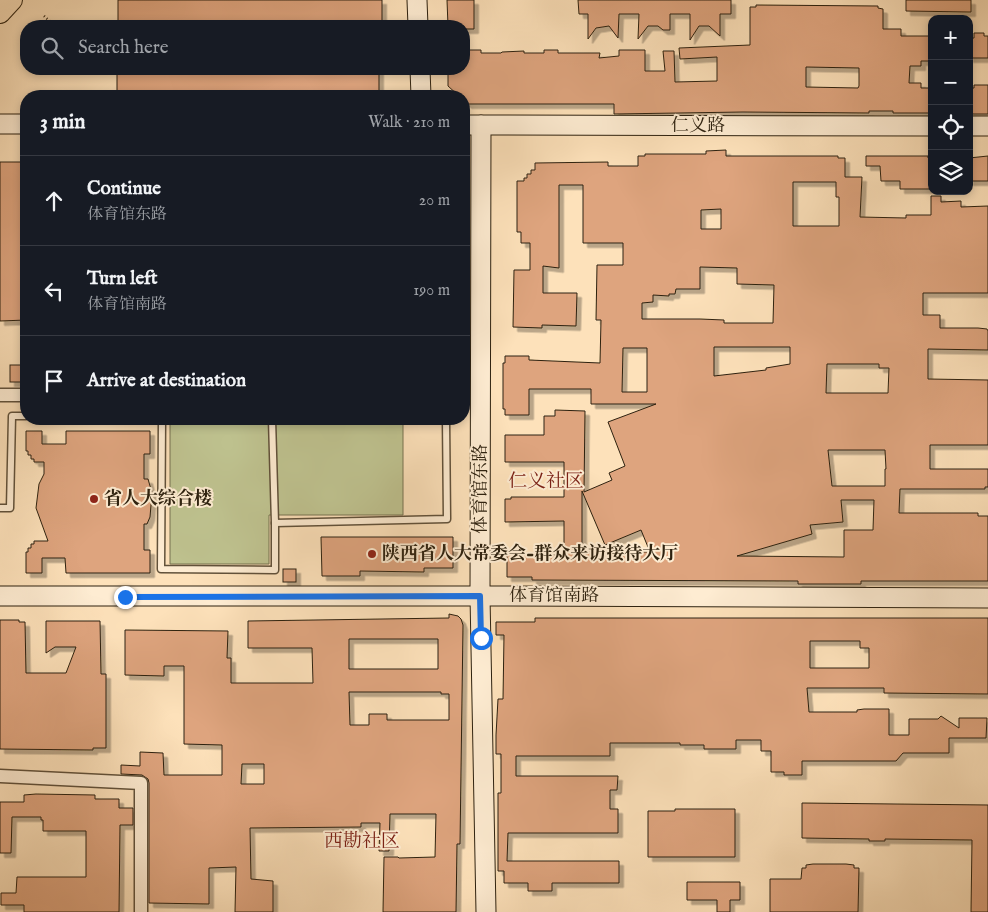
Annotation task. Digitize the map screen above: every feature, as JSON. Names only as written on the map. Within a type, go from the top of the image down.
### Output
[{"type":"main road","points":[[0,13],[12,0]]},
{"type":"street","points":[[417,0],[418,20]]},
{"type":"street","points":[[420,75],[421,90]]},
{"type":"street","points":[[0,124],[20,124]]},
{"type":"street","name":"仁义路","points":[[472,125],[928,126]]},
{"type":"street","name":"体育馆东路","points":[[472,125],[486,912]]},
{"type":"street","points":[[973,126],[988,126]]},
{"type":"street","points":[[0,395],[20,395]]},
{"type":"street","name":"体育馆南路","points":[[0,596],[988,598]]},
{"type":"street","points":[[0,776],[141,783],[141,912]]},
{"type":"lane","points":[[0,508],[10,508],[12,416],[20,416]]},
{"type":"lane","points":[[162,425],[161,569],[275,570],[272,425]]},
{"type":"lane","points":[[274,523],[447,519],[446,425]]},
{"type":"path","points":[[44,16],[48,20]]},
{"type":"green space","points":[[170,425],[403,425],[403,515],[269,515],[269,564],[170,564]]},
{"type":"building","points":[[118,0],[382,0],[382,20],[118,20]]},
{"type":"building","points":[[447,0],[474,0],[474,29],[470,29],[470,20],[448,20]]},
{"type":"building","points":[[578,0],[731,0],[731,14],[720,14],[720,36],[709,26],[699,26],[690,40],[690,14],[670,14],[670,30],[663,30],[658,26],[648,26],[638,39],[639,14],[619,14],[618,38],[609,26],[596,28],[588,39],[588,14],[579,14]]},
{"type":"building","points":[[906,0],[971,0],[971,12],[906,11]]},
{"type":"building","points":[[756,5],[878,6],[878,8],[883,9],[883,29],[901,29],[901,36],[928,36],[928,61],[921,61],[921,66],[910,66],[909,83],[921,83],[921,88],[928,88],[928,113],[869,111],[869,113],[614,114],[614,104],[470,104],[470,90],[452,90],[448,86],[448,75],[470,75],[470,50],[481,50],[481,53],[524,51],[524,53],[544,53],[544,50],[558,50],[558,53],[600,53],[599,58],[619,56],[619,50],[645,50],[645,71],[665,71],[663,51],[674,51],[675,82],[717,81],[717,57],[680,59],[679,48],[750,45],[750,7],[756,7]],"holes":[[[806,67],[859,68],[858,88],[806,87]]]},
{"type":"building","points":[[974,33],[984,33],[984,36],[988,36],[988,58],[973,58]]},
{"type":"building","points":[[117,75],[379,75],[379,90],[117,90]]},
{"type":"building","points":[[974,85],[988,85],[988,114],[973,114]]},
{"type":"building","points":[[726,150],[726,156],[838,156],[838,158],[845,158],[845,177],[862,177],[860,217],[906,218],[906,215],[931,215],[931,196],[941,196],[941,202],[961,201],[961,207],[988,206],[988,293],[923,293],[923,315],[940,315],[940,328],[978,328],[987,329],[988,331],[988,350],[928,349],[928,379],[988,380],[988,445],[930,445],[930,469],[988,469],[988,487],[985,487],[985,489],[900,489],[899,513],[978,513],[978,516],[988,516],[988,581],[861,581],[861,584],[798,584],[798,581],[532,580],[532,577],[507,577],[507,553],[564,555],[564,521],[505,522],[505,499],[511,499],[511,497],[564,497],[564,462],[505,462],[505,435],[544,435],[544,416],[555,416],[555,410],[585,411],[584,492],[612,480],[609,473],[625,466],[608,422],[656,404],[591,404],[591,389],[529,389],[529,415],[505,415],[505,409],[503,409],[503,363],[505,363],[505,356],[529,356],[529,360],[600,363],[601,320],[596,320],[597,265],[623,265],[623,243],[583,243],[583,185],[559,185],[559,268],[543,266],[543,293],[577,293],[576,326],[542,325],[542,328],[513,327],[514,270],[530,270],[530,243],[521,243],[521,232],[517,232],[517,181],[524,181],[524,178],[527,178],[527,174],[531,174],[531,170],[535,170],[535,163],[608,162],[608,166],[638,166],[638,156],[645,156],[645,154],[706,154],[706,151]],"holes":[[[793,182],[836,182],[836,197],[839,197],[839,226],[793,226]],[[721,209],[721,229],[701,229],[701,210]],[[700,267],[737,268],[737,284],[774,285],[773,323],[724,323],[724,320],[700,319],[642,319],[642,303],[653,302],[653,295],[669,296],[669,294],[675,294],[676,289],[700,289]],[[714,347],[790,347],[790,364],[766,368],[766,370],[714,376]],[[623,348],[647,348],[647,392],[622,392]],[[827,364],[879,364],[879,368],[889,368],[888,393],[826,393]],[[828,450],[885,450],[885,486],[832,486]],[[582,491],[605,545],[641,530],[650,552],[582,551]],[[841,500],[874,500],[873,530],[844,530],[844,557],[737,556],[812,534],[810,525],[843,522]]]},
{"type":"building","points":[[866,156],[928,156],[928,189],[900,189],[900,181],[881,181],[880,166],[866,166]]},
{"type":"building","points":[[988,156],[988,181],[973,181],[973,158]]},
{"type":"building","points":[[0,162],[20,162],[20,320],[0,321]]},
{"type":"building","points":[[10,365],[20,365],[20,382],[10,382]]},
{"type":"building","name":"省人大综合楼","points":[[26,431],[42,431],[42,444],[66,444],[66,431],[150,431],[150,454],[144,454],[144,479],[148,479],[152,493],[150,517],[147,524],[144,524],[144,550],[150,550],[150,573],[66,573],[65,558],[42,558],[42,573],[26,573],[26,552],[28,552],[28,548],[31,548],[31,544],[34,544],[34,541],[48,541],[36,508],[39,484],[44,474],[44,462],[34,462],[34,459],[31,459],[31,455],[28,455],[28,451],[26,451]]},
{"type":"building","name":"陕西省人大常委会-群众来访接待大厅","points":[[321,537],[453,537],[453,568],[424,568],[424,572],[360,571],[360,576],[322,576]]},
{"type":"building","points":[[283,569],[296,569],[296,582],[283,582]]},
{"type":"building","points":[[449,614],[458,616],[463,625],[460,844],[457,844],[456,912],[383,912],[384,857],[435,857],[436,814],[390,814],[389,851],[379,851],[380,823],[361,823],[361,827],[250,828],[251,879],[273,881],[273,912],[235,912],[236,867],[209,868],[209,904],[149,903],[149,783],[148,779],[142,775],[121,774],[121,765],[140,766],[140,752],[163,753],[164,775],[222,775],[222,745],[184,744],[184,666],[164,666],[164,676],[125,675],[125,630],[228,631],[227,658],[231,658],[231,683],[313,683],[312,648],[248,648],[248,621],[449,618]],"holes":[[[349,639],[438,639],[438,669],[349,669]],[[349,692],[441,692],[441,694],[449,694],[449,720],[387,720],[387,714],[369,714],[369,725],[350,725]],[[242,764],[264,764],[264,784],[241,784]]]},
{"type":"building","points":[[535,618],[988,618],[988,694],[884,693],[884,688],[807,688],[809,712],[857,712],[857,710],[864,709],[889,709],[889,735],[909,735],[909,719],[938,719],[941,716],[959,728],[959,718],[987,718],[986,738],[949,738],[949,753],[903,753],[896,761],[802,761],[802,775],[784,775],[784,772],[771,772],[771,751],[761,751],[761,740],[736,740],[736,749],[704,749],[704,745],[680,745],[680,743],[610,743],[610,756],[516,756],[516,776],[618,776],[617,790],[610,790],[610,809],[618,809],[618,833],[508,833],[507,861],[619,861],[619,883],[552,883],[552,891],[528,891],[528,883],[504,883],[504,871],[498,871],[498,793],[501,793],[501,754],[496,754],[496,735],[498,699],[503,699],[504,635],[496,635],[496,622],[535,622]],"holes":[[[810,641],[860,641],[860,648],[869,648],[869,668],[810,668]]]},
{"type":"building","points":[[0,620],[19,620],[19,622],[25,622],[26,673],[66,673],[76,647],[55,647],[46,653],[46,621],[100,621],[101,674],[106,674],[106,748],[93,748],[93,750],[0,749]]},
{"type":"building","points":[[24,795],[95,795],[95,799],[119,799],[119,808],[133,808],[133,825],[120,825],[119,912],[24,912],[24,905],[1,905],[1,893],[16,893],[17,877],[86,877],[86,831],[43,831],[43,820],[41,820],[41,817],[12,817],[11,853],[0,853],[0,802],[24,802]]},
{"type":"building","points":[[802,803],[988,805],[988,912],[971,912],[972,840],[885,839],[885,841],[869,841],[869,839],[802,838]]},
{"type":"building","points":[[675,809],[735,809],[735,857],[648,857],[648,811],[675,811]]},
{"type":"building","points":[[813,864],[846,864],[859,868],[858,912],[770,912],[770,879],[801,879],[802,868]]},
{"type":"building","points":[[687,882],[740,882],[740,900],[730,900],[730,912],[717,912],[717,900],[687,900]]},
{"type":"place","name":"省人大综合楼","points":[[94,499]]},
{"type":"place","name":"陕西省人大常委会-群众来访接待大厅","points":[[372,554]]},
{"type":"district","name":"仁义社区","points":[[546,482]]},
{"type":"district","name":"西勘社区","points":[[362,842]]},
{"type":"route","points":[[125,597],[480,596],[481,638]]}]
